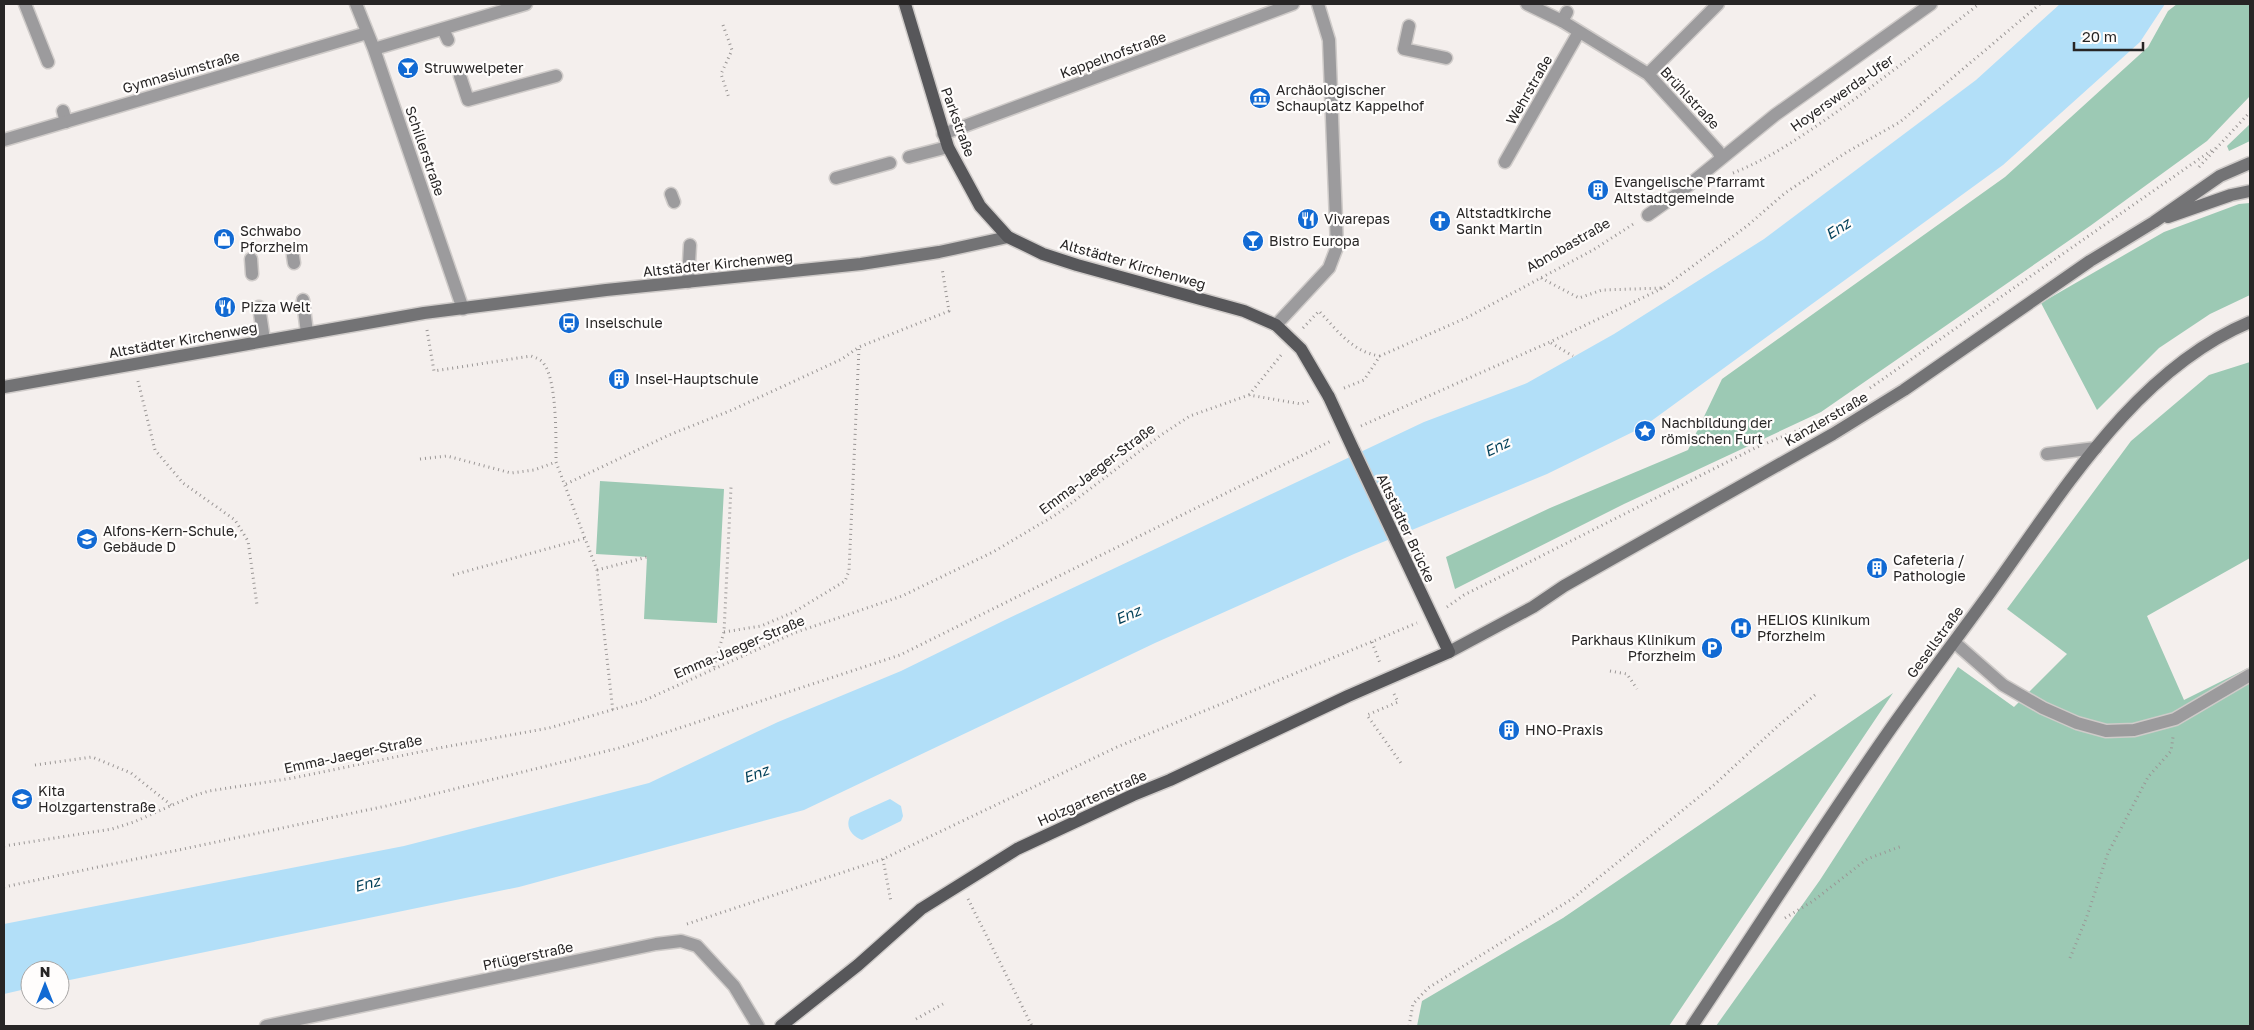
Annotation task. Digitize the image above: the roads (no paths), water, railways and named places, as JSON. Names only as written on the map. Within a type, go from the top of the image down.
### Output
[{"type":"main road","name":"Parkstraße","points":[[906,4],[948,147],[980,206],[1008,237]]},
{"type":"main road","name":"Kanzlerstraße","points":[[1449,652],[1532,607],[1564,586],[1833,434],[1904,390],[2090,261],[2154,222],[2220,176],[2250,163]]},
{"type":"main road","name":"Kanzlerstraße","points":[[2154,222],[2231,195],[2250,191]]},
{"type":"main road","name":"Altstädter Kirchenweg","points":[[4,387],[424,313],[606,290],[860,264],[939,252],[1008,237],[1043,254],[1244,311],[1276,325],[1293,339],[1309,360],[1354,451]]},
{"type":"main road","name":"Gesellstraße","points":[[1692,1026],[1886,734],[2096,448],[2146,391],[2207,343],[2250,322]]},
{"type":"main road","name":"Altstädter Brücke","points":[[1354,451],[1449,652]]},
{"type":"main road","name":"Holzgartenstraße","points":[[781,1026],[858,965],[921,909],[1016,850],[1449,652]]},
{"type":"street","points":[[25,4],[48,62]]},
{"type":"street","name":"Schillerstraße","points":[[356,4],[374,49],[464,309]]},
{"type":"street","points":[[374,49],[446,34],[526,4]]},
{"type":"street","name":"Kappelhofstraße","points":[[943,134],[1294,4]]},
{"type":"street","points":[[1276,325],[1329,268],[1337,247],[1329,40],[1318,4]]},
{"type":"street","name":"Brühlstraße","points":[[1528,4],[1565,17],[1579,32],[1648,74],[1718,151],[1721,158]]},
{"type":"street","points":[[1648,74],[1718,4]]},
{"type":"street","points":[[1648,215],[1707,171],[1775,115],[1929,4]]},
{"type":"street","points":[[1409,26],[1404,49],[1446,58]]},
{"type":"street","name":"Wehrstraße","points":[[1505,162],[1579,32]]},
{"type":"street","name":"Gymnasiumstraße","points":[[4,140],[65,116],[367,33]]},
{"type":"street","points":[[460,76],[468,100],[556,76]]},
{"type":"street","points":[[909,157],[948,147]]},
{"type":"street","points":[[836,178],[890,163]]},
{"type":"street","points":[[688,282],[690,245]]},
{"type":"street","points":[[251,259],[252,274]]},
{"type":"street","points":[[303,300],[307,333]]},
{"type":"street","points":[[259,307],[264,340]]},
{"type":"street","points":[[2047,454],[2096,448]]},
{"type":"street","points":[[1954,642],[2003,685],[2043,708],[2077,723],[2106,731],[2134,730],[2175,719],[2250,675]]},
{"type":"street","name":"Pflügerstraße","points":[[266,1026],[656,944],[681,941],[697,946],[734,986],[758,1026]]},
{"type":"water","name":"Enz","points":[[2060,4],[2165,4],[2140,42],[2003,165],[1643,427],[1547,474],[1354,554],[1155,643],[804,810],[519,887],[70,980],[70,960],[20,960],[20,990],[4,994],[4,924],[404,846],[649,783],[778,722],[901,671],[1424,422],[1527,383],[1614,334],[1764,239],[1976,80]]},
{"type":"water","points":[[890,799],[901,806],[903,816],[901,821],[862,840],[852,834],[848,824],[850,817]]},
{"type":"place","name":"Struwwelpeter","points":[[408,68]]},
{"type":"place","name":"Archäologischer Schauplatz Kappelhof","points":[[1260,98]]},
{"type":"place","name":"Evangelische Pfarramt Altstadtgemeinde","points":[[1598,190]]},
{"type":"place","name":"Vivarepas","points":[[1308,219]]},
{"type":"place","name":"Altstadtkirche Sankt Martin","points":[[1440,221]]},
{"type":"place","name":"Schwabo Pforzheim","points":[[224,239]]},
{"type":"place","name":"Bistro Europa","points":[[1253,241]]},
{"type":"place","name":"Pizza Welt","points":[[225,307]]},
{"type":"place","name":"Inselschule","points":[[569,323]]},
{"type":"place","name":"Insel-Hauptschule","points":[[619,379]]},
{"type":"place","name":"Nachbildung der römischen Furt","points":[[1645,431]]},
{"type":"place","name":"Alfons-Kern-Schule, Gebäude D","points":[[87,539]]},
{"type":"place","name":"Cafeteria / Pathologie","points":[[1877,568]]},
{"type":"place","name":"HELIOS Klinikum Pforzheim","points":[[1741,628]]},
{"type":"place","name":"Parkhaus Klinikum Pforzheim","points":[[1712,648]]},
{"type":"place","name":"HNO-Praxis","points":[[1509,730]]},
{"type":"place","name":"Kita Holzgartenstraße","points":[[22,799]]}]
